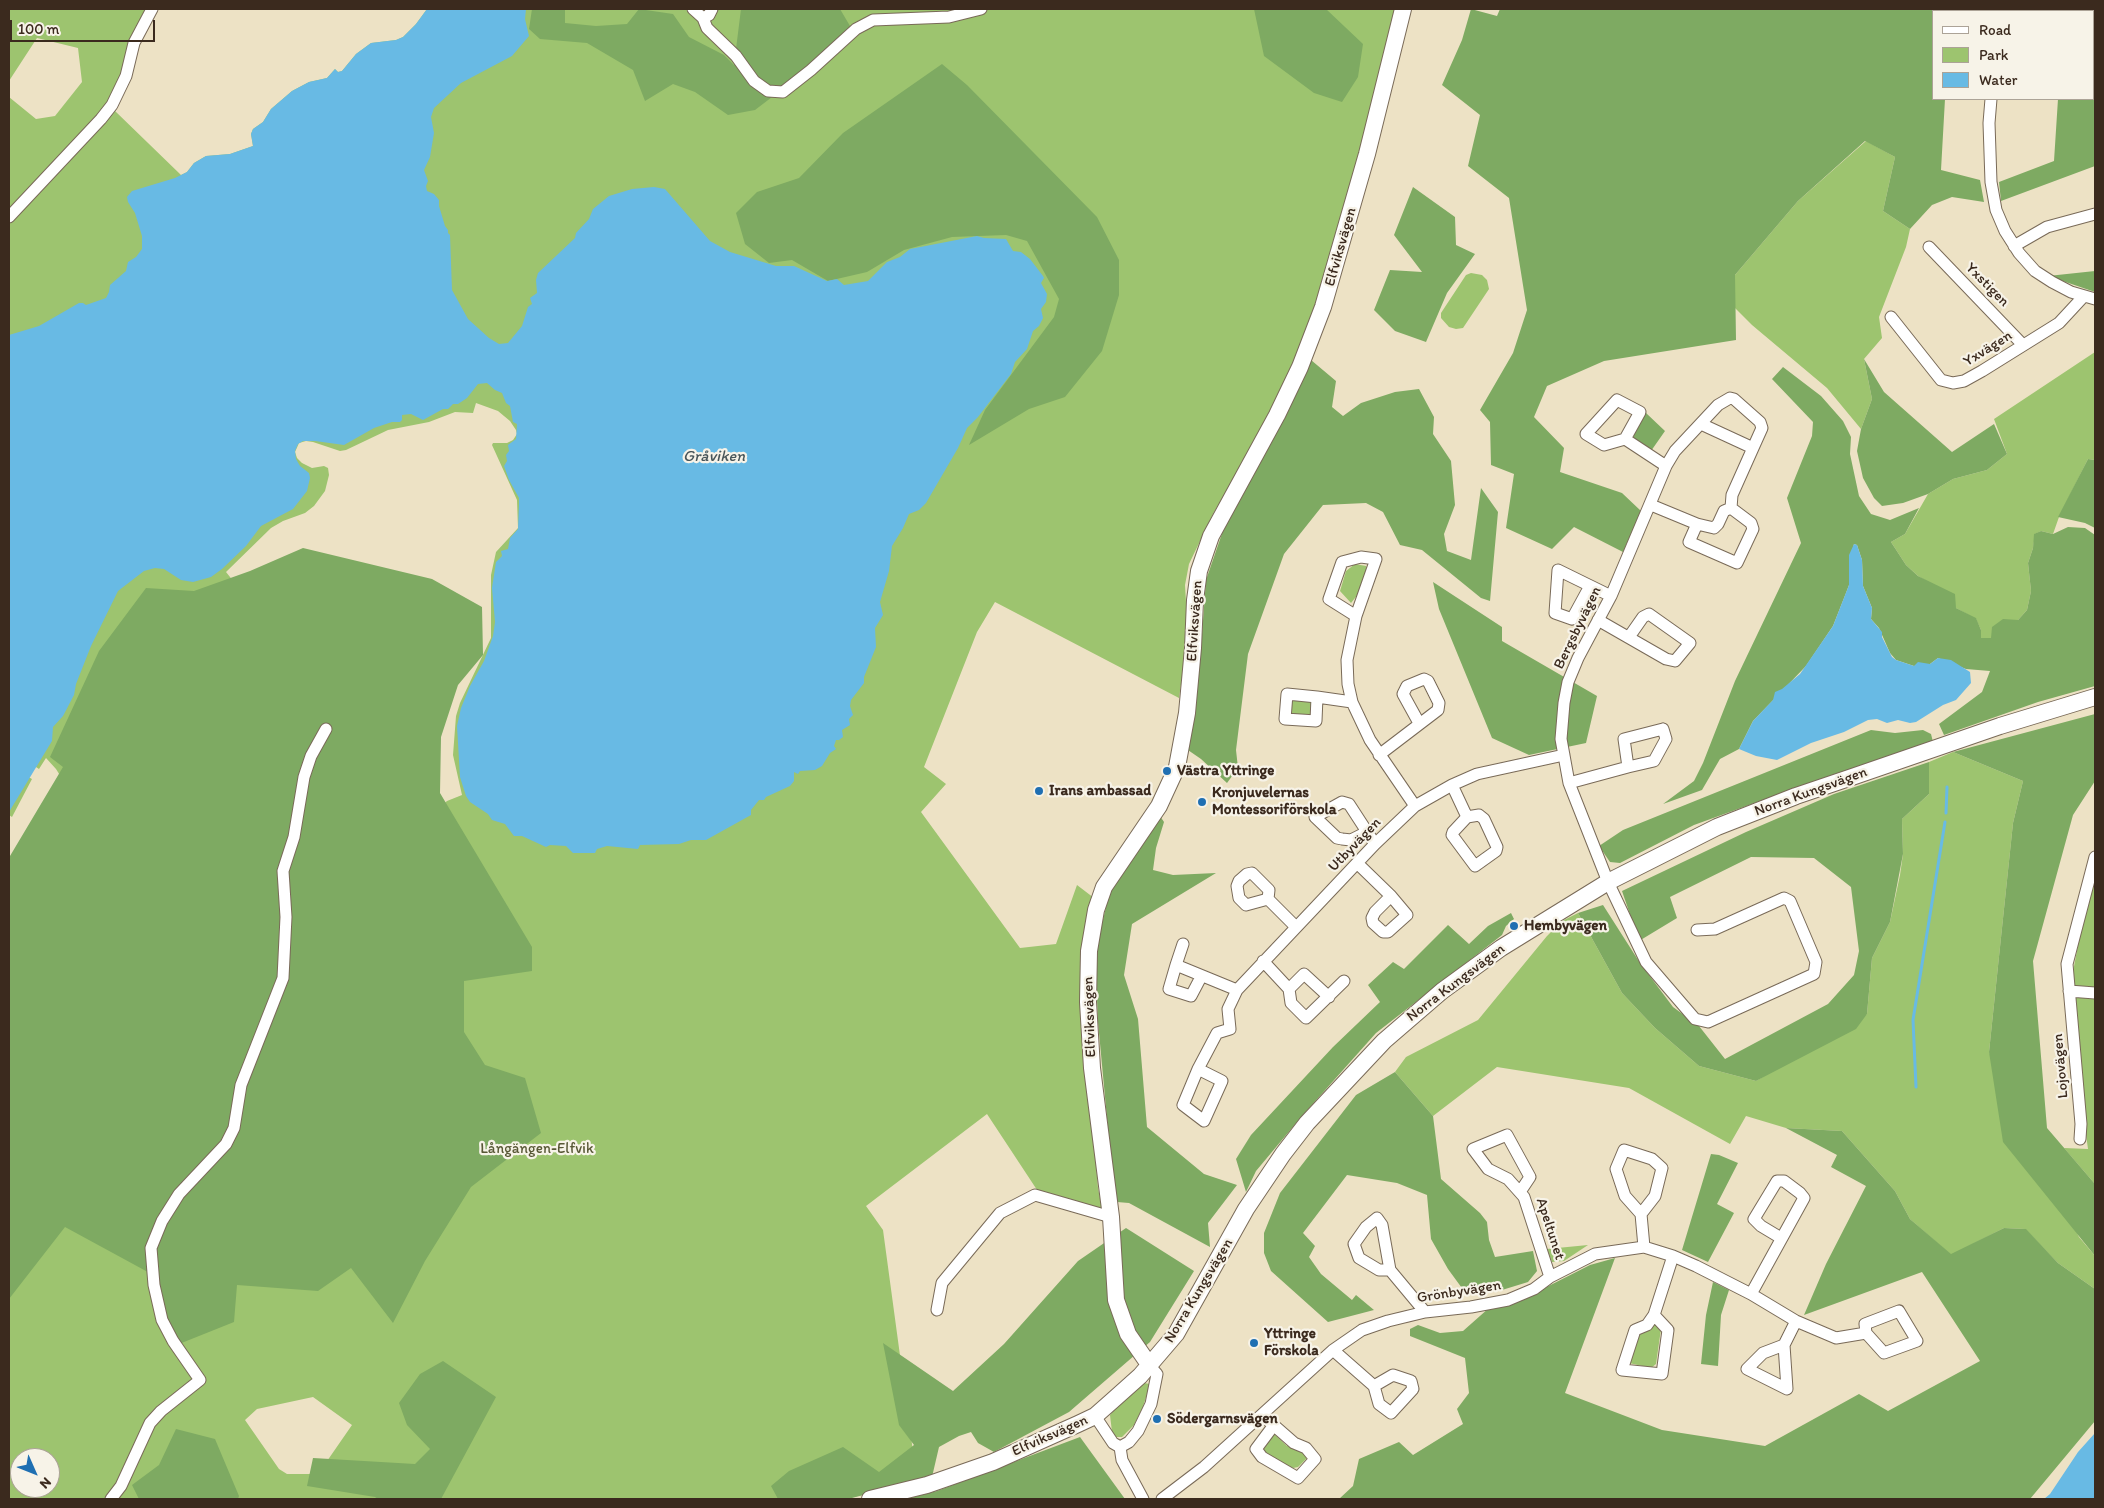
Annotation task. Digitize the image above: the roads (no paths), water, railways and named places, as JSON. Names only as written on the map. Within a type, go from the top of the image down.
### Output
[{"type":"street","points":[[9,217],[112,105],[126,76],[134,43],[152,9]]},
{"type":"street","points":[[693,9],[703,18],[707,28],[736,56],[754,81],[768,91],[783,92],[811,70],[856,29],[873,20],[949,17],[981,9]]},
{"type":"street","points":[[703,18],[709,15],[712,9]]},
{"type":"street","name":"Elfviksvägen","points":[[870,1499],[927,1485],[993,1462],[1095,1416],[1150,1366],[1128,1334],[1116,1300],[1111,1217],[1092,1068],[1088,1002],[1089,951],[1096,910],[1104,888],[1159,806],[1177,767],[1188,713],[1194,648],[1195,600],[1199,572],[1211,536],[1277,415],[1300,367],[1323,306],[1364,163],[1403,9]]},
{"type":"street","points":[[1990,100],[1991,182],[1996,210],[2005,231],[2014,246],[2035,271],[2052,282],[2090,297]]},
{"type":"street","points":[[2014,246],[2047,227],[2095,214]]},
{"type":"street","name":"Yxstigen","points":[[1929,247],[2023,345]]},
{"type":"street","name":"Yxvägen","points":[[1891,317],[1941,380],[1953,383],[1964,381],[2059,323],[2090,297]]},
{"type":"street","name":"Bergsbyvägen","points":[[1608,882],[1570,783],[1560,738],[1568,682],[1578,658],[1611,596],[1666,466],[1675,451],[1718,405],[1726,399],[1734,399],[1762,426],[1752,448]]},
{"type":"street","points":[[1625,439],[1640,412],[1617,400],[1586,434],[1604,445],[1625,439],[1666,466]]},
{"type":"street","points":[[1701,424],[1752,448],[1732,496],[1731,508]]},
{"type":"street","points":[[1651,505],[1712,529],[1716,527],[1724,511],[1731,508]]},
{"type":"street","points":[[1696,524],[1689,542],[1737,563],[1753,529],[1751,523],[1731,508]]},
{"type":"street","points":[[1356,616],[1328,599],[1342,562],[1361,557],[1376,560],[1356,616],[1347,660],[1352,702],[1379,755],[1415,806]]},
{"type":"street","points":[[1590,586],[1611,596]]},
{"type":"street","points":[[1598,620],[1629,636],[1666,659],[1675,662],[1690,643],[1649,614],[1643,617],[1629,636]]},
{"type":"street","points":[[1317,697],[1352,702]]},
{"type":"street","name":"Norra Kungsvägen","points":[[1150,1366],[1184,1323],[1246,1209],[1307,1123],[1354,1070],[1405,1022],[1471,969],[1527,931],[1608,882],[1686,842],[1751,813],[1955,742],[2095,697]]},
{"type":"street","points":[[1379,755],[1419,724]]},
{"type":"street","points":[[111,1499],[121,1486],[150,1423],[160,1411],[200,1380],[173,1341],[162,1320],[154,1285],[151,1248],[162,1221],[178,1194],[226,1144],[234,1128],[241,1085],[283,978],[286,917],[283,871],[294,837],[304,777],[311,756],[326,729]]},
{"type":"street","name":"Utbyvägen","points":[[1198,1068],[1217,1033],[1230,1030],[1228,1009],[1237,990],[1375,844],[1415,806],[1452,784],[1477,774],[1564,756]]},
{"type":"street","points":[[1570,783],[1628,766]]},
{"type":"street","points":[[1452,784],[1468,817]]},
{"type":"street","points":[[1479,815],[1484,819],[1497,847],[1496,851],[1475,866],[1452,835],[1468,817],[1479,815]]},
{"type":"street","points":[[1367,832],[1375,844]]},
{"type":"street","name":"Lojovägen","points":[[2080,1139],[2081,1124],[2067,964],[2095,856]]},
{"type":"street","points":[[1357,863],[1392,896]]},
{"type":"street","points":[[1608,882],[1646,962],[1695,1020],[1708,1022],[1814,974],[1816,962],[1790,901],[1784,898],[1715,929],[1697,930]]},
{"type":"street","points":[[1268,899],[1296,927]]},
{"type":"street","points":[[1183,944],[1169,989],[1189,997],[1192,996],[1201,976]]},
{"type":"street","points":[[1263,961],[1289,989],[1291,1003],[1306,1018],[1344,981]]},
{"type":"street","points":[[1176,965],[1237,990]]},
{"type":"street","points":[[1289,989],[1304,974],[1329,997]]},
{"type":"street","points":[[2069,991],[2095,993]]},
{"type":"street","name":"Apeltunet","points":[[1520,1192],[1530,1177],[1507,1135],[1473,1150],[1488,1169],[1508,1179],[1524,1197],[1550,1277]]},
{"type":"street","points":[[1641,1214],[1655,1196],[1662,1168],[1652,1159],[1624,1150],[1616,1169],[1625,1196],[1641,1214],[1644,1248]]},
{"type":"street","points":[[1751,1294],[1804,1198],[1784,1181],[1777,1181],[1754,1219],[1781,1238]]},
{"type":"street","points":[[938,1310],[942,1283],[1000,1213],[1035,1195],[1111,1217]]},
{"type":"street","name":"Grönbyvägen","points":[[1162,1499],[1204,1467],[1334,1350],[1362,1330],[1388,1321],[1425,1312],[1471,1307],[1508,1300],[1534,1288],[1550,1277],[1595,1254],[1644,1248],[1673,1256],[1751,1294],[1796,1321],[1836,1338],[1866,1333]]},
{"type":"street","points":[[1654,1315],[1668,1330],[1662,1374],[1622,1370],[1635,1330],[1647,1326],[1654,1315],[1673,1256]]},
{"type":"street","points":[[1390,1270],[1425,1312]]},
{"type":"street","points":[[1899,1311],[1917,1341],[1884,1353],[1866,1333],[1865,1324],[1899,1311]]},
{"type":"street","points":[[1784,1345],[1796,1321]]},
{"type":"street","points":[[1334,1350],[1374,1386]]},
{"type":"street","points":[[1120,1447],[1133,1437],[1146,1417],[1151,1404],[1157,1374],[1150,1366]]},
{"type":"street","points":[[1262,1415],[1274,1425],[1294,1443],[1306,1448],[1315,1459],[1298,1478],[1262,1457],[1256,1449],[1274,1425]]},
{"type":"street","points":[[1095,1416],[1113,1443],[1120,1447]]},
{"type":"street","points":[[1120,1447],[1122,1460],[1143,1499]]},
{"type":"water","name":"Gråviken","points":[[427,9],[526,9],[525,19],[529,36],[512,56],[461,83],[434,108],[431,117],[434,133],[430,157],[424,170],[428,181],[427,191],[434,194],[439,200],[445,226],[450,235],[452,290],[468,319],[489,338],[499,344],[508,343],[522,326],[528,307],[532,304],[530,298],[537,293],[536,280],[538,273],[575,238],[576,233],[589,219],[593,209],[609,196],[632,189],[654,187],[665,189],[710,241],[730,252],[776,266],[794,266],[827,281],[837,279],[844,285],[868,281],[887,262],[900,257],[910,249],[977,236],[1006,239],[1013,251],[1021,252],[1030,259],[1043,276],[1044,278],[1041,283],[1047,294],[1046,302],[1041,309],[1043,318],[1039,326],[1033,331],[1027,349],[1015,362],[1011,374],[978,417],[967,428],[958,448],[926,503],[919,510],[909,514],[892,546],[889,571],[880,602],[883,615],[875,628],[876,647],[864,677],[864,683],[851,700],[850,706],[853,715],[849,719],[850,725],[842,730],[843,737],[836,740],[834,746],[836,749],[830,753],[822,766],[815,770],[800,771],[798,774],[794,772],[794,781],[790,786],[766,797],[764,800],[759,800],[751,810],[751,815],[706,840],[691,840],[679,844],[640,845],[638,849],[607,846],[597,849],[595,853],[573,853],[566,846],[550,845],[546,847],[522,836],[514,836],[505,824],[492,820],[488,814],[470,802],[460,777],[457,726],[461,708],[470,686],[484,661],[493,636],[495,622],[492,588],[496,562],[502,556],[501,551],[508,549],[510,538],[518,529],[519,498],[504,466],[507,461],[506,455],[509,451],[508,445],[516,439],[517,424],[513,422],[510,406],[506,403],[502,393],[487,383],[478,384],[467,398],[458,404],[453,404],[448,409],[443,409],[423,420],[411,414],[402,415],[400,422],[392,422],[374,428],[344,445],[303,441],[298,444],[295,451],[296,459],[300,466],[309,473],[310,478],[307,491],[293,509],[261,526],[246,546],[222,569],[211,577],[193,582],[181,580],[164,569],[155,568],[144,571],[118,591],[91,646],[76,684],[74,695],[63,716],[53,727],[52,741],[9,812],[9,335],[39,326],[79,303],[86,305],[106,298],[110,285],[126,271],[128,262],[136,257],[142,249],[142,236],[135,213],[127,197],[132,191],[175,178],[187,172],[194,163],[206,156],[230,154],[253,146],[251,134],[253,129],[263,122],[271,109],[292,91],[309,82],[327,78],[335,69],[338,72],[342,71],[356,54],[371,43],[396,40],[403,37]]},
{"type":"water","points":[[1854,544],[1857,545],[1862,560],[1863,586],[1872,608],[1871,619],[1882,632],[1882,637],[1892,657],[1914,666],[1918,662],[1930,664],[1938,658],[1951,660],[1970,672],[1971,683],[1956,700],[1943,705],[1916,722],[1910,723],[1898,720],[1887,723],[1877,719],[1868,720],[1844,732],[1811,743],[1777,760],[1756,756],[1739,749],[1753,721],[1773,700],[1775,692],[1782,689],[1800,674],[1833,626],[1849,585],[1849,555]]},
{"type":"water","points":[[2095,1433],[2095,1499],[2044,1499],[2050,1494],[2078,1452]]},
{"type":"waterway","points":[[1946,813],[1947,787]]},
{"type":"waterway","points":[[1916,1087],[1913,1020],[1945,822]]},
{"type":"place","name":"Västra Yttringe","points":[[1167,771]]},
{"type":"place","name":"Irans ambassad","points":[[1039,791]]},
{"type":"place","name":"Kronjuvelernas Montessoriförskola","points":[[1202,802]]},
{"type":"place","name":"Hembyvägen","points":[[1514,926]]},
{"type":"place","name":"Yttringe Förskola","points":[[1254,1343]]},
{"type":"place","name":"Södergarnsvägen","points":[[1157,1419]]},
{"type":"park label","name":"Långängen-Elfvik","points":[[537,1149]]}]
